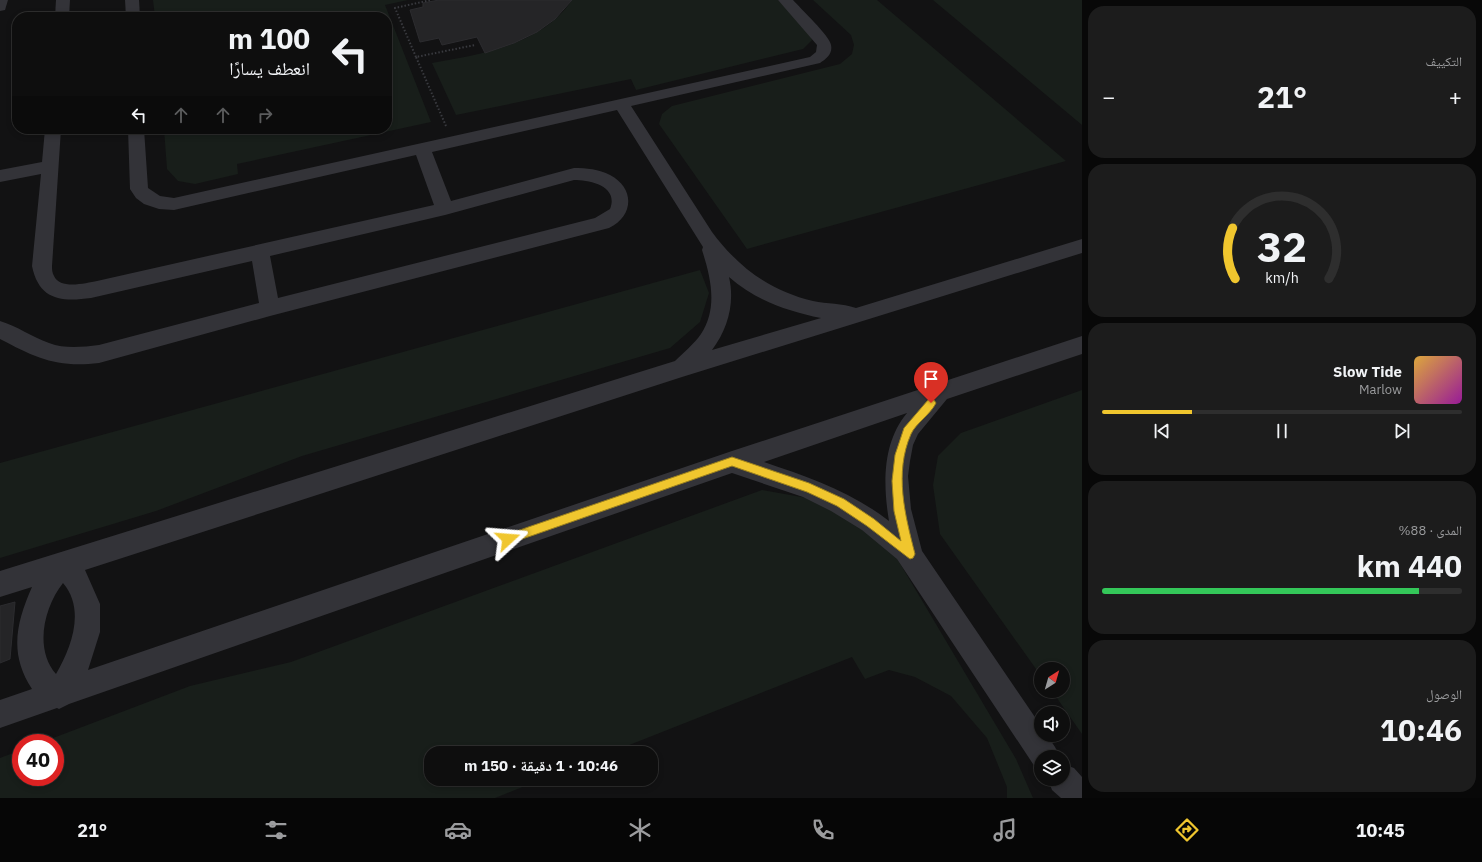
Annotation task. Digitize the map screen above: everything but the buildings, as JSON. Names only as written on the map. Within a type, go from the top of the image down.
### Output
[{"type":"street","points":[[0,7],[1,0]]},
{"type":"street","points":[[62,12],[63,0]]},
{"type":"street","points":[[132,0],[133,12]]},
{"type":"street","points":[[136,134],[139,190],[148,198],[162,203],[174,204],[815,60],[823,53],[824,45],[820,37],[785,0]]},
{"type":"street","points":[[621,103],[707,239],[738,274],[758,288],[782,299],[808,308],[835,313],[861,314]]},
{"type":"street","points":[[0,329],[51,354],[75,357],[99,354],[270,308],[600,224],[615,214],[618,210],[620,201],[618,191],[611,183],[600,177],[587,174],[574,174],[445,209],[74,293],[56,288],[45,279],[42,266],[53,134]]},
{"type":"street","points":[[422,149],[445,209]]},
{"type":"street","points":[[0,176],[50,166]]},
{"type":"street","points":[[682,368],[700,352],[712,335],[720,316],[723,296],[720,277],[707,239]]},
{"type":"street","points":[[0,584],[682,368],[1082,246]]},
{"type":"street","points":[[260,252],[270,308]]},
{"type":"street","points":[[0,714],[59,695],[732,462],[1082,345]]},
{"type":"street","points":[[910,554],[899,511],[897,481],[900,455],[908,431],[939,394]]},
{"type":"street","points":[[732,462],[809,488],[840,503],[871,522],[910,554],[1040,750]]},
{"type":"street","points":[[59,695],[42,680],[32,660],[30,636],[34,611],[46,586],[62,564]]},
{"type":"street","points":[[59,695],[77,663],[87,632],[87,604],[78,581],[62,564]]},
{"type":"street","points":[[1059,786],[1063,798]]},
{"type":"street","points":[[1070,786],[1082,798]]},
{"type":"path","points":[[432,0],[394,8],[448,130]]},
{"type":"path","points":[[416,57],[475,45]]},
{"type":"shaded area","points":[[153,0],[408,0],[385,5],[388,12],[154,12]]},
{"type":"shaded area","points":[[572,0],[778,0],[809,30],[812,40],[803,49],[636,90],[631,79],[456,115],[432,63],[490,51],[527,37],[544,28],[559,15]]},
{"type":"shaded area","points":[[813,0],[877,0],[1066,161],[747,249],[659,124],[662,114],[672,106],[840,64],[852,54],[854,45],[851,35]]},
{"type":"shaded area","points":[[933,0],[1082,0],[1082,125]]},
{"type":"shaded area","points":[[392,23],[431,122],[392,130]]},
{"type":"shaded area","points":[[164,134],[376,134],[237,164],[238,174],[195,184],[178,181],[167,169]]},
{"type":"shaded area","points":[[700,270],[709,293],[700,322],[670,348],[302,456],[156,511],[0,558],[0,463]]},
{"type":"shaded area","points":[[1082,390],[1082,734],[1070,717],[1070,706],[1062,706],[1057,698],[1070,698],[1070,662],[1034,662],[1034,666],[940,534],[933,485],[938,456],[961,433]]},
{"type":"shaded area","points":[[762,490],[807,498],[848,518],[895,555],[1016,759],[1033,798],[1007,798],[1007,787],[987,738],[951,696],[915,677],[889,670],[865,679],[852,657],[627,746],[424,746],[424,786],[525,786],[495,798],[0,798],[0,758],[12,753],[12,786],[64,786],[64,734],[190,686],[291,662]]},
{"type":"route","points":[[508,539],[732,462],[809,488],[840,503],[871,522],[910,554],[899,511],[897,481],[900,455],[908,431],[931,403]]}]
